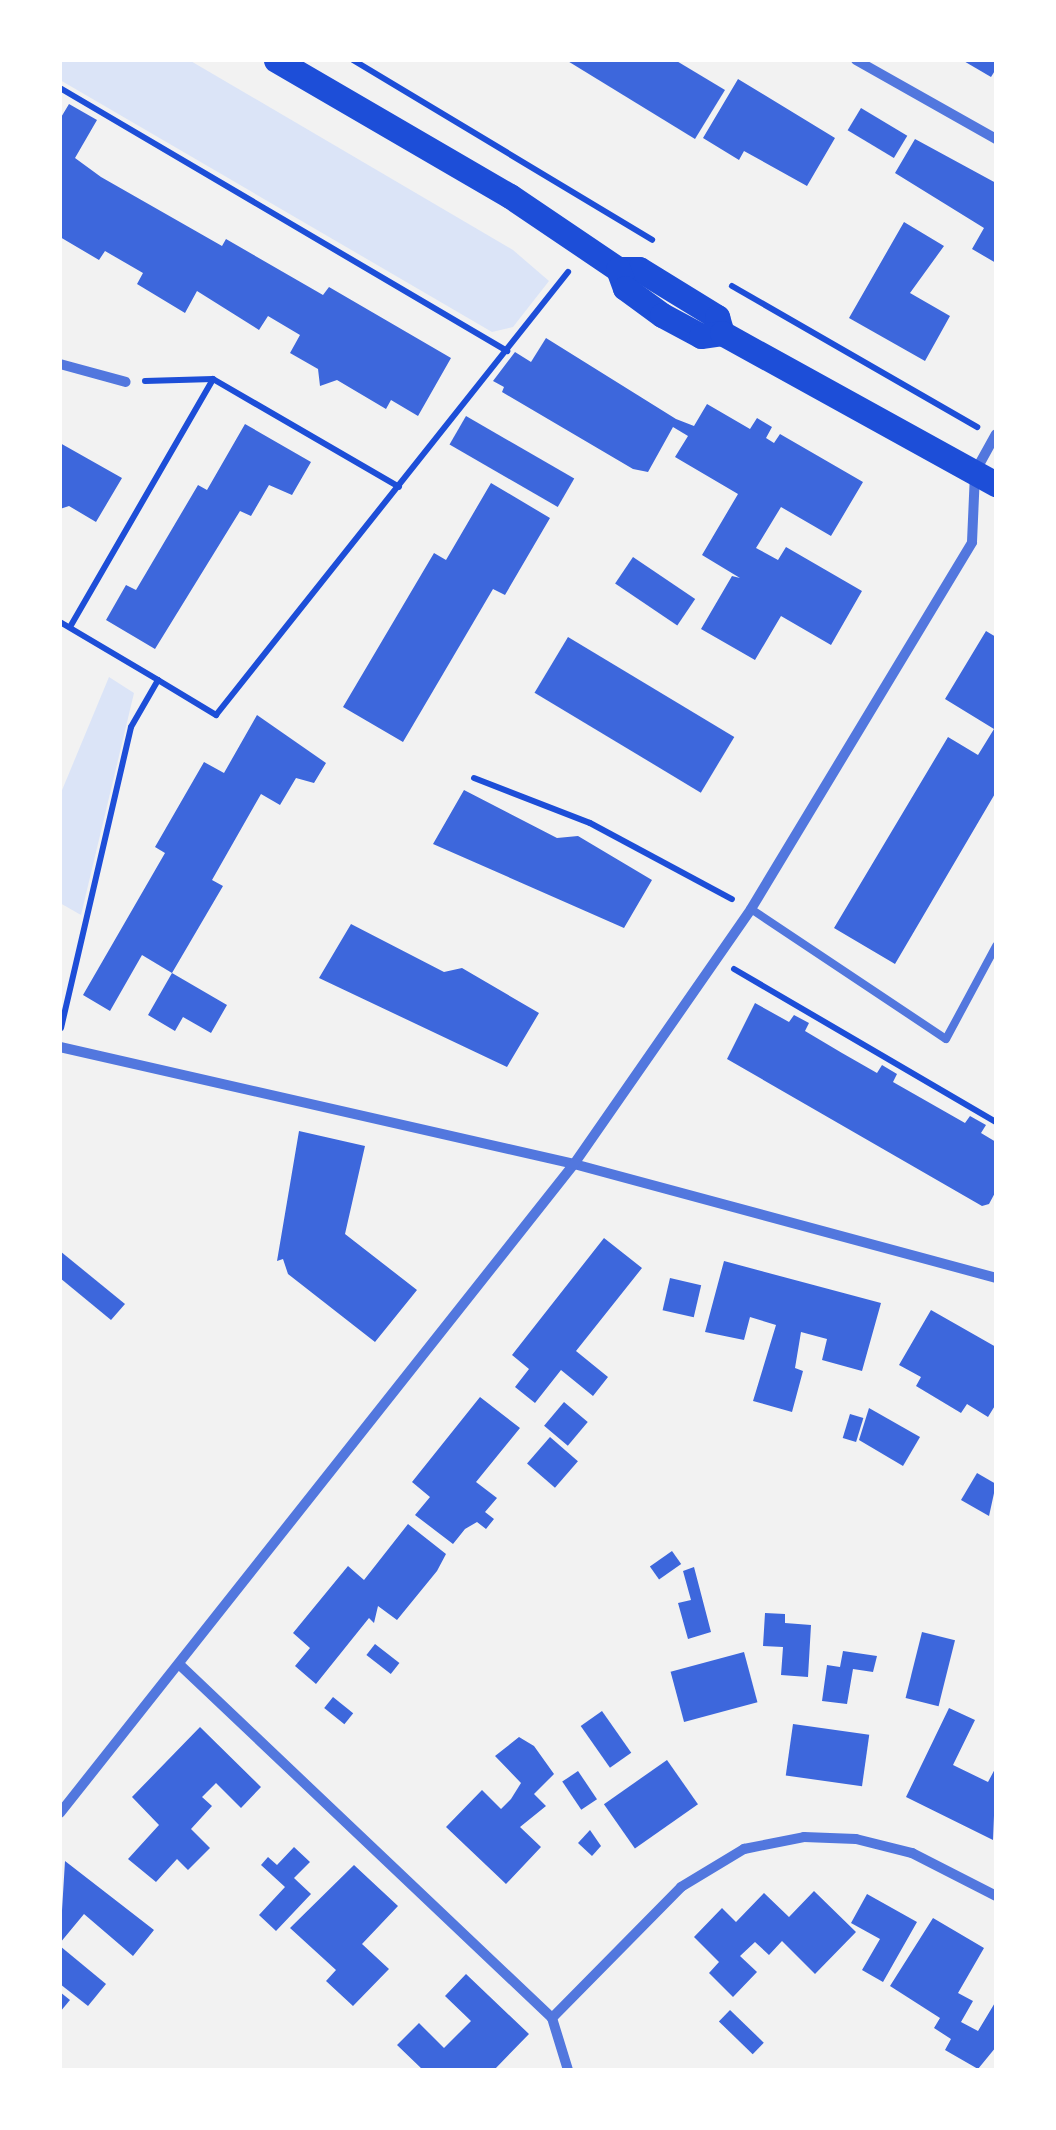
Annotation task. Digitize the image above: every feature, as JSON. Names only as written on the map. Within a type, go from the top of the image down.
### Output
[{"type":"main road","points":[[276,60],[510,196],[618,269],[625,288],[662,314],[700,336],[722,333],[985,478]]},
{"type":"street","points":[[856,60],[996,139]]},
{"type":"street","points":[[60,364],[126,382]]},
{"type":"street","points":[[60,1813],[181,1666],[574,1164],[751,909],[972,542],[996,434]]},
{"type":"street","points":[[60,1047],[574,1164],[996,1278]]},
{"type":"street","points":[[181,1666],[552,2018],[568,2070]]},
{"type":"street","points":[[552,2018],[701,1870],[773,1840],[856,1838],[883,1845],[996,1896]]},
{"type":"lane","points":[[751,909],[946,1039],[996,946]]},
{"type":"path","points":[[60,88],[506,351]]},
{"type":"path","points":[[60,622],[216,715],[586,249]]},
{"type":"path","points":[[126,382],[214,379],[400,487]]},
{"type":"path","points":[[70,627],[214,379]]},
{"type":"path","points":[[60,1034],[131,727],[158,680]]},
{"type":"path","points":[[474,778],[590,823],[751,909]]},
{"type":"path","points":[[716,959],[996,1122]]},
{"type":"shaded area","points":[[60,60],[189,60],[513,250],[549,281],[513,327],[492,332],[60,80]]},
{"type":"shaded area","points":[[109,677],[134,693],[81,915],[60,903],[60,795]]},
{"type":"building","points":[[566,60],[675,60],[725,90],[695,139]]},
{"type":"building","points":[[962,60],[996,60],[996,69],[991,77]]},
{"type":"building","points":[[738,79],[835,138],[807,186],[744,151],[739,160],[703,138]]},
{"type":"building","points":[[69,104],[97,120],[75,158],[101,177],[222,246],[226,239],[323,295],[329,287],[451,358],[418,416],[391,400],[386,409],[337,380],[320,386],[318,369],[290,353],[300,335],[268,316],[259,330],[197,291],[185,313],[137,284],[143,273],[105,251],[99,260],[60,237],[60,119]]},
{"type":"building","points":[[861,108],[907,136],[894,158],[848,130]]},
{"type":"building","points":[[915,139],[996,183],[996,263],[972,249],[984,228],[895,173]]},
{"type":"building","points":[[904,222],[944,246],[910,293],[950,316],[925,361],[849,318]]},
{"type":"building","points":[[546,338],[676,419],[694,426],[707,404],[750,429],[757,418],[772,427],[766,438],[774,443],[780,434],[863,482],[831,536],[781,507],[756,548],[778,560],[786,547],[862,591],[831,645],[781,616],[755,660],[701,629],[732,576],[740,578],[702,555],[738,494],[675,457],[688,436],[673,427],[648,472],[633,469],[502,392],[504,387],[493,381],[515,352],[531,362]]},
{"type":"building","points":[[466,416],[574,478],[558,507],[450,445]]},
{"type":"building","points":[[245,424],[311,462],[292,495],[269,485],[251,516],[240,511],[155,649],[106,620],[126,585],[136,590],[198,485],[207,490]]},
{"type":"building","points":[[60,443],[122,478],[96,522],[69,506],[60,509]]},
{"type":"building","points":[[491,483],[550,518],[505,595],[493,589],[403,742],[343,707],[434,553],[446,560]]},
{"type":"building","points":[[633,557],[695,599],[677,625],[615,584]]},
{"type":"building","points":[[986,631],[996,637],[996,792],[895,964],[834,928],[948,737],[978,755],[994,729],[945,699]]},
{"type":"building","points":[[568,637],[734,737],[701,793],[535,693]]},
{"type":"building","points":[[257,715],[326,763],[314,783],[296,778],[280,805],[261,794],[212,880],[223,886],[172,973],[142,955],[110,1011],[83,995],[165,853],[155,847],[204,762],[224,773]]},
{"type":"building","points":[[464,790],[557,838],[578,836],[652,880],[624,928],[433,844]]},
{"type":"building","points":[[351,924],[444,972],[462,968],[539,1013],[507,1067],[319,978]]},
{"type":"building","points":[[172,973],[227,1005],[211,1033],[183,1017],[175,1031],[148,1015]]},
{"type":"building","points":[[755,1003],[789,1022],[794,1015],[809,1023],[805,1031],[877,1073],[882,1065],[897,1074],[893,1082],[965,1123],[970,1116],[986,1125],[981,1133],[996,1142],[996,1191],[989,1204],[982,1206],[727,1059]]},
{"type":"building","points":[[299,1131],[365,1146],[345,1234],[417,1290],[375,1342],[288,1274],[283,1259],[277,1261]]},
{"type":"building","points":[[604,1238],[642,1268],[576,1351],[608,1377],[593,1396],[561,1370],[535,1403],[515,1387],[529,1369],[512,1355]]},
{"type":"building","points":[[60,1251],[125,1304],[111,1320],[60,1278]]},
{"type":"building","points":[[724,1261],[881,1303],[862,1371],[822,1360],[827,1339],[801,1332],[795,1368],[803,1371],[792,1412],[753,1401],[776,1325],[750,1317],[744,1340],[705,1332]]},
{"type":"building","points":[[670,1278],[701,1285],[694,1317],[663,1310]]},
{"type":"building","points":[[931,1310],[996,1347],[996,1404],[988,1417],[967,1404],[961,1413],[916,1386],[921,1377],[899,1365]]},
{"type":"building","points":[[480,1397],[520,1428],[476,1482],[497,1498],[485,1512],[494,1519],[486,1529],[477,1522],[465,1529],[453,1544],[415,1515],[430,1497],[412,1482]]},
{"type":"building","points":[[564,1402],[588,1422],[568,1446],[544,1426]]},
{"type":"building","points":[[869,1408],[920,1437],[903,1466],[859,1440]]},
{"type":"building","points":[[850,1414],[863,1418],[856,1442],[843,1438]]},
{"type":"building","points":[[550,1437],[578,1461],[555,1488],[527,1463]]},
{"type":"building","points":[[977,1473],[996,1484],[989,1516],[961,1500]]},
{"type":"building","points":[[408,1524],[446,1554],[437,1571],[397,1620],[378,1606],[374,1623],[369,1618],[316,1684],[295,1666],[310,1648],[293,1633],[348,1566],[364,1580]]},
{"type":"building","points":[[672,1551],[681,1564],[659,1580],[650,1566]]},
{"type":"building","points":[[694,1567],[711,1632],[688,1639],[678,1603],[691,1600],[683,1571]]},
{"type":"building","points":[[765,1613],[785,1614],[785,1623],[811,1625],[808,1677],[781,1675],[783,1647],[763,1646]]},
{"type":"building","points":[[922,1632],[955,1640],[939,1706],[906,1698]]},
{"type":"building","points":[[375,1644],[399,1663],[391,1674],[366,1655]]},
{"type":"building","points":[[843,1651],[877,1656],[873,1672],[853,1669],[847,1704],[822,1701],[827,1665],[840,1667]]},
{"type":"building","points":[[744,1652],[757,1702],[684,1722],[671,1672]]},
{"type":"building","points":[[333,1697],[353,1713],[344,1724],[324,1708]]},
{"type":"building","points":[[949,1708],[975,1720],[953,1765],[988,1782],[996,1767],[993,1840],[906,1797]]},
{"type":"building","points":[[602,1711],[631,1753],[610,1768],[581,1726]]},
{"type":"building","points":[[793,1724],[869,1735],[862,1786],[786,1775]]},
{"type":"building","points":[[200,1727],[261,1787],[241,1808],[216,1783],[202,1797],[212,1806],[191,1829],[210,1848],[188,1870],[177,1859],[156,1882],[128,1859],[159,1825],[132,1797]]},
{"type":"building","points":[[519,1737],[534,1746],[554,1774],[534,1794],[546,1806],[520,1827],[541,1847],[506,1884],[446,1827],[482,1790],[501,1809],[511,1799],[521,1783],[495,1756]]},
{"type":"building","points":[[667,1760],[698,1804],[635,1848],[604,1804]]},
{"type":"building","points":[[578,1771],[597,1799],[581,1810],[562,1782]]},
{"type":"building","points":[[590,1830],[601,1846],[592,1856],[578,1843]]},
{"type":"building","points":[[294,1847],[310,1862],[294,1878],[311,1894],[276,1931],[259,1915],[285,1887],[261,1865],[268,1857],[277,1865]]},
{"type":"building","points":[[65,1861],[154,1930],[133,1956],[84,1914],[60,1943]]},
{"type":"building","points":[[354,1865],[398,1906],[362,1944],[389,1969],[353,2006],[326,1981],[336,1970],[290,1928]]},
{"type":"building","points":[[814,1891],[856,1932],[815,1974],[782,1941],[769,1955],[755,1942],[740,1956],[757,1972],[733,1997],[709,1973],[719,1962],[694,1937],[722,1908],[736,1922],[764,1893],[789,1917]]},
{"type":"building","points":[[867,1894],[917,1922],[883,1982],[862,1970],[880,1939],[851,1923]]},
{"type":"building","points":[[933,1918],[984,1948],[958,1993],[973,2001],[961,2022],[978,2031],[996,2001],[996,2047],[978,2069],[945,2050],[951,2039],[934,2028],[940,2018],[890,1986]]},
{"type":"building","points":[[60,1946],[106,1984],[88,2006],[60,1984]]},
{"type":"building","points":[[466,1974],[529,2034],[494,2070],[423,2070],[397,2045],[419,2023],[444,2048],[471,2021],[445,1996]]},
{"type":"building","points":[[60,1992],[70,2000],[60,2012]]},
{"type":"building","points":[[730,2010],[764,2043],[753,2054],[719,2022]]}]
